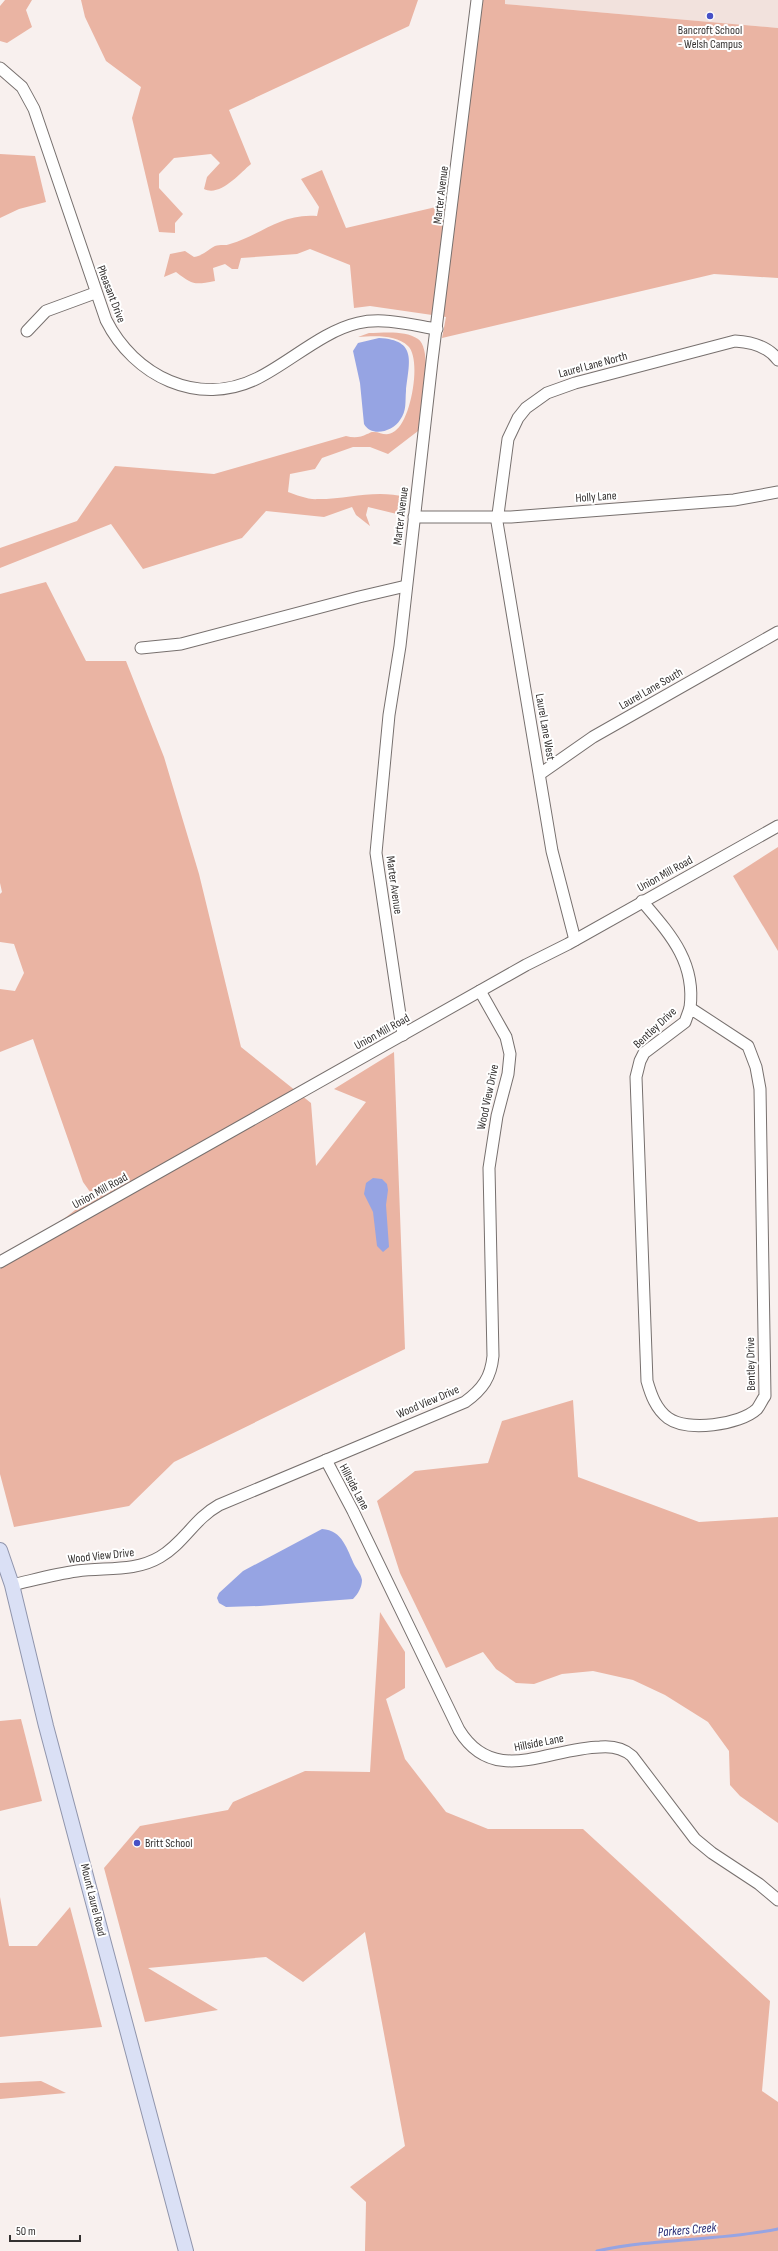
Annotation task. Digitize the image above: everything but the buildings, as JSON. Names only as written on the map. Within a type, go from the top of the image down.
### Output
[{"type":"main road","name":"Mount Laurel Road","points":[[0,1550],[12,1585],[46,1726],[186,2251]]},
{"type":"street","name":"Marter Avenue","points":[[403,1035],[376,853],[389,715],[477,0]]},
{"type":"street","name":"Pheasant Drive","points":[[0,68],[22,87],[31,103],[95,293],[111,332],[134,360],[162,380],[196,389],[220,388],[244,384],[267,373],[334,332],[358,323],[390,322],[437,329]]},
{"type":"street","points":[[27,331],[46,311],[95,293]]},
{"type":"street","name":"Laurel Lane North","points":[[498,516],[508,439],[518,418],[526,408],[547,393],[575,383],[735,341],[751,342],[760,345],[768,350],[778,360]]},
{"type":"street","name":"Holly Lane","points":[[414,517],[511,517],[734,500],[778,492]]},
{"type":"street","name":"Laurel Lane West","points":[[498,516],[497,522],[556,869],[575,940]]},
{"type":"street","points":[[141,648],[181,644],[406,586]]},
{"type":"street","name":"Laurel Lane South","points":[[540,774],[593,737],[734,655],[778,632]]},
{"type":"street","name":"Union Mill Road","points":[[0,1262],[480,991],[575,940],[778,826]]},
{"type":"street","name":"Bentley Drive","points":[[642,901],[667,932],[685,962],[691,978],[690,1008],[685,1022],[644,1053],[640,1061],[636,1077],[647,1381],[656,1405],[668,1418],[684,1425],[703,1426],[740,1419],[756,1410],[765,1396],[760,1089],[756,1067],[748,1046],[690,1008]]},
{"type":"street","name":"Wood View Drive","points":[[12,1585],[77,1571],[130,1567],[152,1562],[171,1550],[201,1516],[210,1510],[465,1402],[480,1390],[490,1374],[493,1356],[489,1168],[497,1116],[508,1074],[510,1054],[506,1037],[480,991]]},
{"type":"street","name":"Hillside Lane","points":[[326,1460],[353,1511],[459,1730],[472,1746],[492,1759],[509,1762],[591,1747],[614,1748],[628,1752],[695,1839],[712,1853],[758,1884],[778,1900]]},
{"type":"shaded area","points":[[5,0],[32,0],[26,10],[32,27],[7,43],[0,41],[0,6]]},
{"type":"shaded area","points":[[81,0],[418,0],[409,26],[229,110],[251,164],[223,187],[210,191],[204,189],[207,177],[220,163],[211,154],[174,158],[159,174],[159,188],[183,214],[175,223],[175,233],[159,232],[132,118],[141,87],[106,61],[85,17]]},
{"type":"shaded area","points":[[479,0],[505,0],[505,4],[778,28],[778,278],[714,274],[442,338],[446,317],[370,306],[354,308],[350,265],[310,249],[297,254],[241,258],[238,269],[232,269],[225,264],[213,268],[215,281],[194,283],[190,282],[176,272],[164,277],[170,254],[185,251],[194,257],[203,254],[215,246],[228,245],[242,240],[282,221],[304,216],[317,216],[319,207],[301,179],[322,170],[346,228],[453,203]]},
{"type":"shaded area","name":"Bancroft School - Welsh Campus","points":[[505,0],[778,0],[778,28],[505,4]]},
{"type":"shaded area","points":[[0,154],[35,156],[46,202],[19,209],[0,218]]},
{"type":"shaded area","points":[[369,333],[407,334],[418,339],[423,345],[426,368],[424,397],[418,431],[388,454],[370,447],[353,447],[322,458],[315,469],[290,474],[288,492],[311,499],[330,499],[373,494],[407,497],[405,516],[368,507],[366,515],[370,526],[356,515],[352,507],[324,517],[266,511],[242,538],[143,569],[111,524],[0,568],[0,548],[77,521],[115,466],[214,474],[346,436],[356,437],[372,432],[386,434],[392,433],[401,425],[410,403],[414,376],[412,353],[408,346],[397,339],[370,336],[358,337]]},
{"type":"shaded area","points":[[46,582],[86,661],[126,661],[164,757],[199,874],[241,1047],[311,1103],[316,1166],[366,1102],[334,1089],[394,1052],[405,1349],[174,1462],[129,1506],[14,1527],[0,1474],[0,1269],[93,1196],[83,1182],[33,1039],[0,1052],[0,989],[15,991],[24,973],[14,944],[0,942],[0,894],[2,892],[0,883],[0,594]]},
{"type":"shaded area","points":[[778,847],[778,951],[733,876]]},
{"type":"shaded area","points":[[573,1400],[578,1477],[699,1522],[778,1517],[778,1823],[740,1796],[730,1785],[729,1751],[708,1722],[665,1695],[633,1680],[593,1671],[562,1674],[534,1684],[516,1683],[496,1669],[483,1652],[446,1668],[400,1573],[377,1501],[415,1471],[488,1463],[502,1421]]},
{"type":"shaded area","points":[[380,1612],[405,1652],[405,1688],[386,1699],[405,1759],[446,1812],[488,1829],[583,1829],[770,2001],[762,2091],[778,2102],[778,2251],[365,2251],[366,2202],[350,2187],[405,2146],[365,1932],[303,1982],[266,1957],[148,1968],[218,2010],[145,2022],[104,1868],[140,1826],[228,1810],[233,1802],[305,1771],[370,1772]]},
{"type":"shaded area","points":[[21,1719],[42,1801],[0,1811],[0,1721]]},
{"type":"shaded area","points":[[0,1897],[9,1946],[37,1946],[70,1907],[102,2027],[0,2037]]},
{"type":"shaded area","points":[[41,2081],[66,2093],[0,2099],[0,2083]]},
{"type":"water","points":[[379,338],[400,343],[405,348],[408,354],[409,371],[404,413],[402,417],[397,424],[388,430],[377,432],[372,431],[364,424],[360,383],[353,351],[358,343]]},
{"type":"water","points":[[373,1178],[382,1179],[387,1184],[388,1190],[386,1205],[389,1247],[383,1252],[377,1246],[373,1212],[364,1194],[366,1183]]},
{"type":"water","points":[[322,1529],[329,1530],[340,1537],[361,1576],[362,1583],[358,1593],[353,1599],[260,1606],[226,1607],[219,1603],[217,1598],[219,1593],[243,1571]]},
{"type":"waterway","name":"Parkers Creek","points":[[597,2251],[642,2244],[733,2236],[778,2229]]},
{"type":"place","name":"Bancroft School - Welsh Campus","points":[[710,16]]},
{"type":"place","name":"Britt School","points":[[137,1843]]}]
